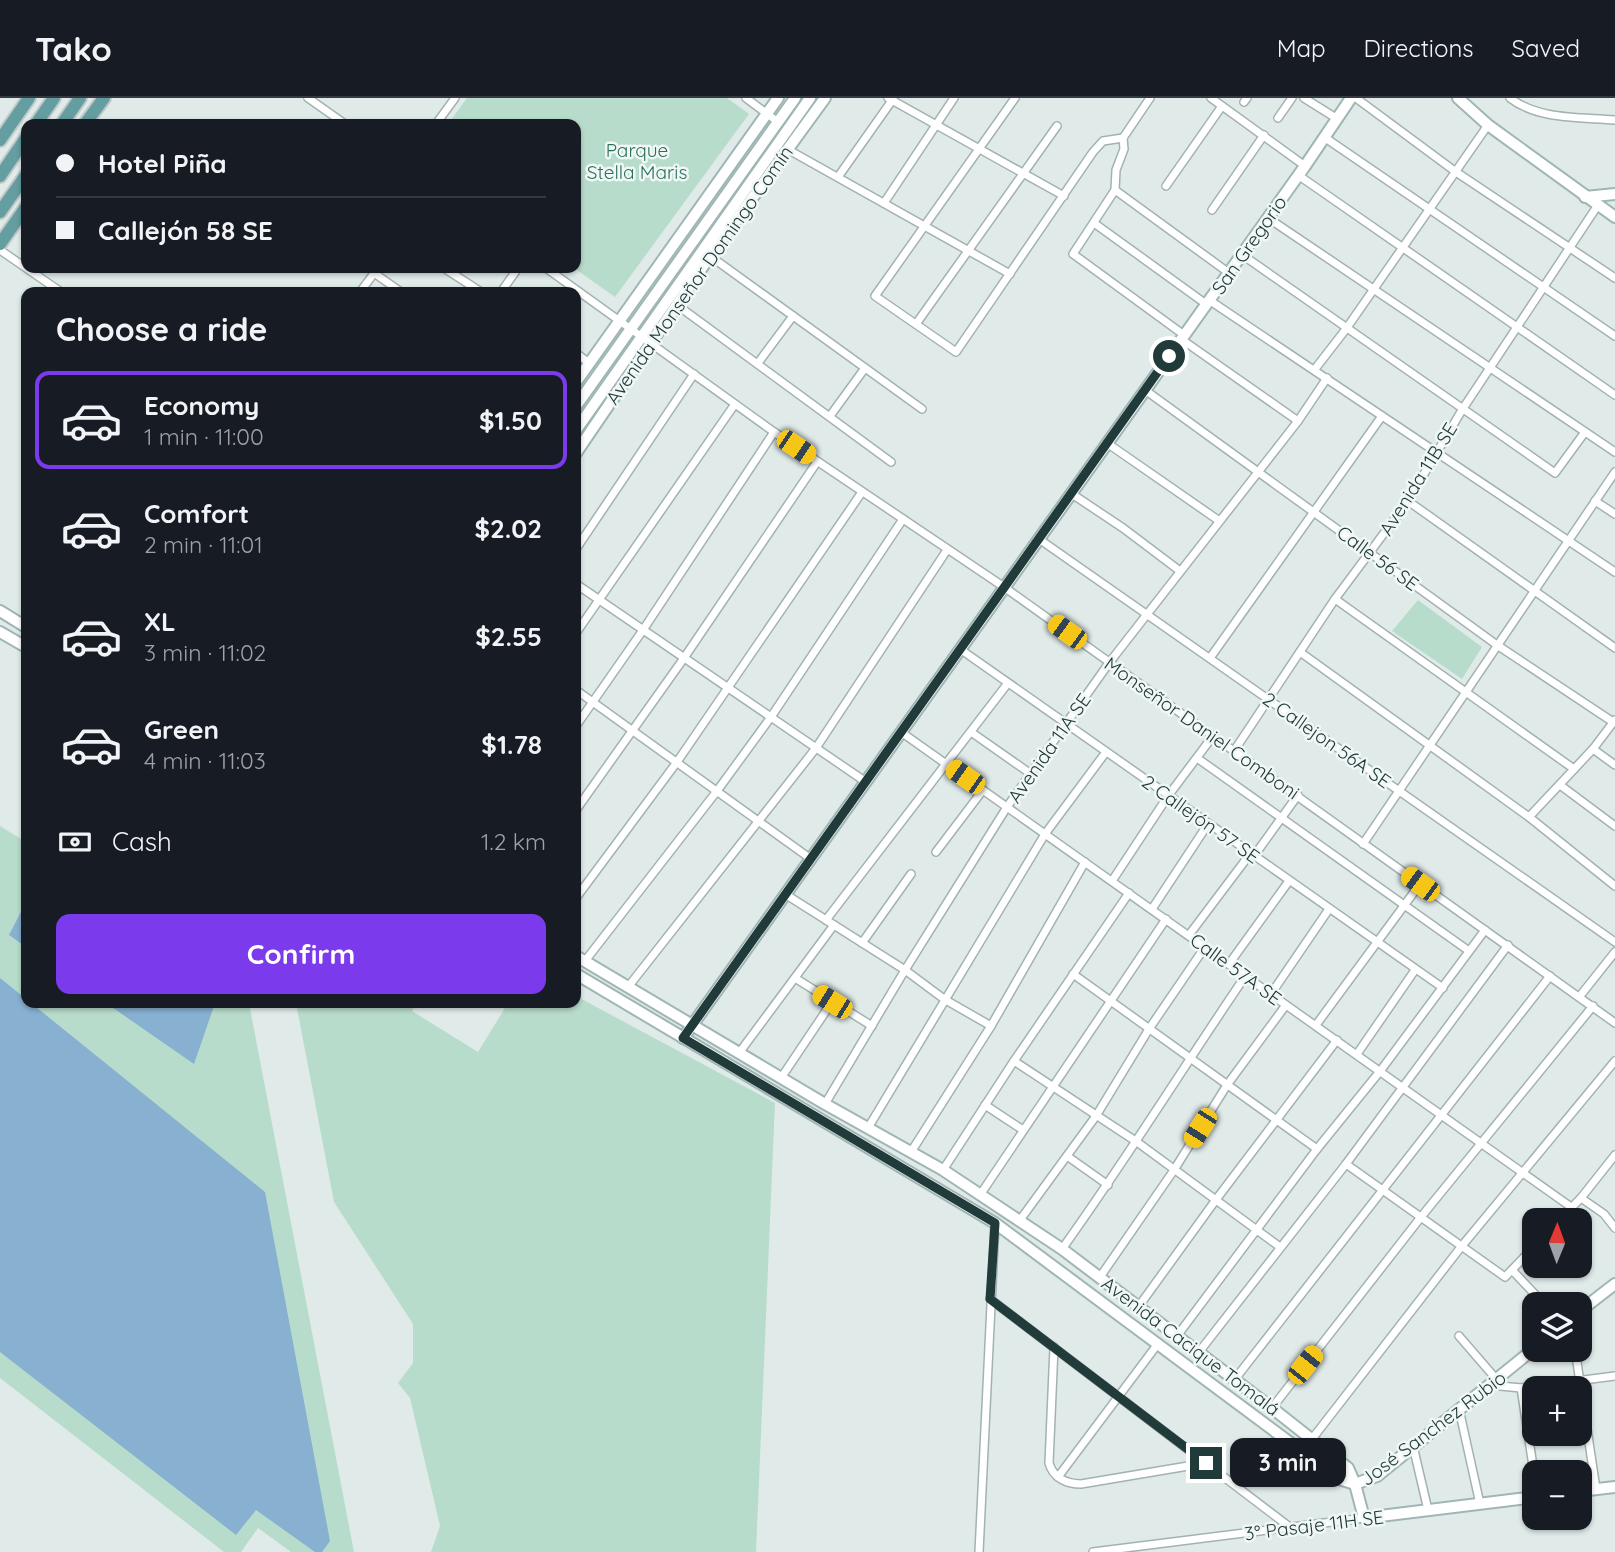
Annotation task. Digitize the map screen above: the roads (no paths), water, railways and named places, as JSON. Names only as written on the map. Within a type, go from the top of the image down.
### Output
[{"type":"main road","points":[[0,139],[29,98]]},
{"type":"main road","points":[[39,119],[54,98]]},
{"type":"main road","points":[[65,119],[80,98]]},
{"type":"main road","points":[[89,119],[104,98]]},
{"type":"main road","name":"Avenida Monseñor Domingo Comín","points":[[581,375],[778,98]]},
{"type":"main road","name":"Avenida Monseñor Domingo Comín","points":[[581,399],[795,98]]},
{"type":"main road","name":"Avenida Monseñor Domingo Comín","points":[[581,445],[646,339],[810,98]]},
{"type":"main road","name":"Avenida Monseñor Domingo Comín","points":[[581,424],[646,339],[677,305],[824,98]]},
{"type":"main road","name":"San Gregorio","points":[[683,1038],[1351,98]]},
{"type":"main road","points":[[1458,98],[1488,125],[1615,217]]},
{"type":"main road","points":[[0,176],[21,145]]},
{"type":"main road","points":[[0,212],[21,182]]},
{"type":"main road","points":[[1585,197],[1615,194]]},
{"type":"main road","points":[[0,244],[21,214]]},
{"type":"main road","points":[[0,611],[21,624]]},
{"type":"main road","points":[[0,632],[21,644]]},
{"type":"main road","name":"Avenida Cacique Tomalá","points":[[581,960],[825,1104],[943,1170],[1020,1220],[1139,1306],[1312,1439],[1348,1468],[1355,1484]]},
{"type":"main road","name":"Avenida Cacique Tomalá","points":[[581,977],[995,1223],[1339,1479],[1355,1484]]},
{"type":"main road","points":[[1592,1302],[1615,1284]]},
{"type":"main road","name":"José Sanchez Rubio","points":[[1364,1518],[1355,1484],[1377,1476],[1522,1359]]},
{"type":"main road","points":[[1592,1489],[1615,1487]]},
{"type":"main road","name":"3° Pasaje 11H SE","points":[[1364,1518],[1522,1499]]},
{"type":"street","points":[[308,98],[338,119]]},
{"type":"street","points":[[440,119],[455,98]]},
{"type":"street","points":[[746,98],[778,122]]},
{"type":"street","points":[[884,203],[954,98]]},
{"type":"street","points":[[1015,98],[875,296],[956,352],[1093,152],[1103,141],[1122,138]]},
{"type":"street","points":[[1150,98],[1122,138],[1124,149],[1116,170],[1115,190],[1073,254],[1297,421]]},
{"type":"street","points":[[1211,98],[1264,135],[1301,170],[1401,249],[1615,395]]},
{"type":"street","points":[[1278,118],[1292,98]]},
{"type":"street","points":[[1304,98],[1336,118]]},
{"type":"street","points":[[1356,98],[1456,172],[1615,278]]},
{"type":"street","points":[[1510,98],[1518,104],[1545,114],[1615,120]]},
{"type":"street","points":[[838,177],[891,99],[1064,196]]},
{"type":"street","points":[[1166,186],[1222,106]]},
{"type":"street","points":[[1315,369],[1346,329],[1488,125]]},
{"type":"street","points":[[916,324],[1057,126]]},
{"type":"street","points":[[1212,210],[1264,135]]},
{"type":"street","points":[[1324,137],[1615,336]]},
{"type":"street","points":[[787,149],[1010,274]]},
{"type":"street","points":[[1115,190],[1228,273]]},
{"type":"street","name":"Avenida 11B SE","points":[[1234,751],[1335,600],[1408,501],[1462,410],[1598,205]]},
{"type":"street","points":[[1268,218],[1615,452]]},
{"type":"street","points":[[1094,223],[1208,302],[1315,369],[1615,572]]},
{"type":"street","points":[[0,250],[21,264]]},
{"type":"street","points":[[1241,254],[1555,473],[1585,432]]},
{"type":"street","points":[[710,257],[922,409]]},
{"type":"street","points":[[33,273],[54,287]]},
{"type":"street","points":[[379,273],[395,287]]},
{"type":"street","points":[[452,273],[473,287]]},
{"type":"street","name":"Monseñor Daniel Comboni","points":[[553,273],[573,287]]},
{"type":"street","name":"Monseñor Daniel Comboni","points":[[581,293],[775,432],[1004,587],[1615,1023]]},
{"type":"street","points":[[677,305],[891,462]]},
{"type":"street","points":[[758,363],[793,316]]},
{"type":"street","points":[[581,357],[589,363]]},
{"type":"street","points":[[830,416],[866,368]]},
{"type":"street","points":[[581,542],[694,374]]},
{"type":"street","name":"Avenida 11A SE","points":[[825,1104],[1007,807],[1110,663],[1297,421],[1327,378]]},
{"type":"street","name":"Calle 56 SE","points":[[1145,390],[1497,645],[1614,721]]},
{"type":"street","points":[[581,626],[735,404]]},
{"type":"street","points":[[1210,658],[1382,416]]},
{"type":"street","points":[[581,719],[775,432]]},
{"type":"street","points":[[1107,443],[1218,520]]},
{"type":"street","points":[[581,803],[684,658],[817,461]]},
{"type":"street","points":[[1363,844],[1615,472]]},
{"type":"street","points":[[581,891],[677,762],[862,492]]},
{"type":"street","points":[[1072,494],[1180,571]]},
{"type":"street","points":[[1408,501],[1615,648]]},
{"type":"street","points":[[1595,501],[1615,514]]},
{"type":"street","points":[[581,958],[717,791],[771,718],[903,519]]},
{"type":"street","name":"2 Callejon 56A SE","points":[[1039,539],[1615,942]]},
{"type":"street","points":[[628,987],[816,748],[947,550]]},
{"type":"street","points":[[581,587],[866,782]]},
{"type":"street","points":[[1335,600],[1574,769]]},
{"type":"street","name":"2 Callejón 57 SE","points":[[960,649],[1443,988]]},
{"type":"street","points":[[1300,652],[1529,817],[1615,886]]},
{"type":"street","points":[[739,1053],[795,978],[830,922],[1008,683]]},
{"type":"street","points":[[581,694],[811,859]]},
{"type":"street","points":[[1529,817],[1593,748],[1614,721]]},
{"type":"street","name":"Calle 57A SE","points":[[901,732],[1483,1142],[1571,1207]]},
{"type":"street","points":[[971,732],[1031,774]]},
{"type":"street","points":[[1112,881],[1168,796],[1213,736]]},
{"type":"street","points":[[1593,748],[1615,765]]},
{"type":"street","points":[[868,1128],[1045,834],[1106,752]]},
{"type":"street","points":[[1197,758],[1469,951]]},
{"type":"street","points":[[1560,785],[1615,826]]},
{"type":"street","points":[[936,852],[983,790]]},
{"type":"street","points":[[1189,935],[1298,795]]},
{"type":"street","points":[[1152,909],[1208,824]]},
{"type":"street","points":[[911,1152],[990,1026],[1085,862]]},
{"type":"street","points":[[862,943],[911,874]]},
{"type":"street","points":[[1229,964],[1290,881]]},
{"type":"street","points":[[1316,1025],[1420,884]]},
{"type":"street","points":[[943,1170],[1129,893]]},
{"type":"street","points":[[785,894],[905,970],[944,999],[990,1026]]},
{"type":"street","points":[[1271,994],[1329,909]]},
{"type":"street","points":[[980,1195],[1166,919]]},
{"type":"street","points":[[1177,1336],[1485,930]]},
{"type":"street","points":[[1199,1352],[1346,1164],[1508,945]]},
{"type":"street","points":[[1020,1220],[1096,1116],[1149,1029],[1205,947]]},
{"type":"street","points":[[1580,996],[1615,953]]},
{"type":"street","points":[[1357,1054],[1415,970]]},
{"type":"street","points":[[1073,974],[1317,1149]]},
{"type":"street","points":[[1062,1249],[1137,1142],[1189,1058],[1246,975]]},
{"type":"street","points":[[1235,1379],[1550,976]]},
{"type":"street","points":[[795,978],[872,1026]]},
{"type":"street","points":[[781,1078],[832,1002]]},
{"type":"street","points":[[1100,1277],[1174,1170],[1227,1085],[1286,1005]]},
{"type":"street","points":[[1272,1408],[1421,1217],[1593,1006]]},
{"type":"street","points":[[1139,1306],[1337,1040]]},
{"type":"street","points":[[1014,1061],[1137,1142],[1280,1247]]},
{"type":"street","points":[[1312,1439],[1461,1247],[1615,1061]]},
{"type":"street","points":[[985,1105],[1023,1130]]},
{"type":"street","points":[[1571,1207],[1615,1155]]},
{"type":"street","points":[[1067,1156],[1108,1185]]},
{"type":"street","points":[[1346,1164],[1505,1277],[1522,1260]]},
{"type":"street","points":[[1581,1198],[1604,1214],[1615,1228]]},
{"type":"street","points":[[979,1552],[995,1223]]},
{"type":"street","points":[[1512,1270],[1533,1292]]},
{"type":"street","points":[[990,1299],[1291,1528]]},
{"type":"street","points":[[1459,1336],[1493,1382],[1521,1388],[1532,1460]]},
{"type":"street","points":[[1058,1477],[1157,1345]]},
{"type":"street","points":[[1054,1347],[1049,1463],[1050,1469],[1058,1477],[1068,1483],[1081,1484],[1206,1463]]},
{"type":"street","points":[[1592,1379],[1615,1376]]},
{"type":"street","points":[[1459,1409],[1480,1504]]},
{"type":"street","points":[[1413,1446],[1428,1510]]},
{"type":"street","points":[[1589,1446],[1595,1489]]},
{"type":"street","name":"3° Pasaje 11H SE","points":[[1093,1552],[1364,1518]]},
{"type":"water","points":[[21,912],[21,943],[9,935]]},
{"type":"water","points":[[0,978],[21,995],[21,1008],[37,1008],[265,1192],[330,1541],[322,1552],[315,1552],[256,1510],[236,1535],[0,1352]]},
{"type":"water","points":[[113,1008],[213,1008],[194,1064]]},
{"type":"park label","name":"Parque Stella Maris","points":[[637,161]]}]
